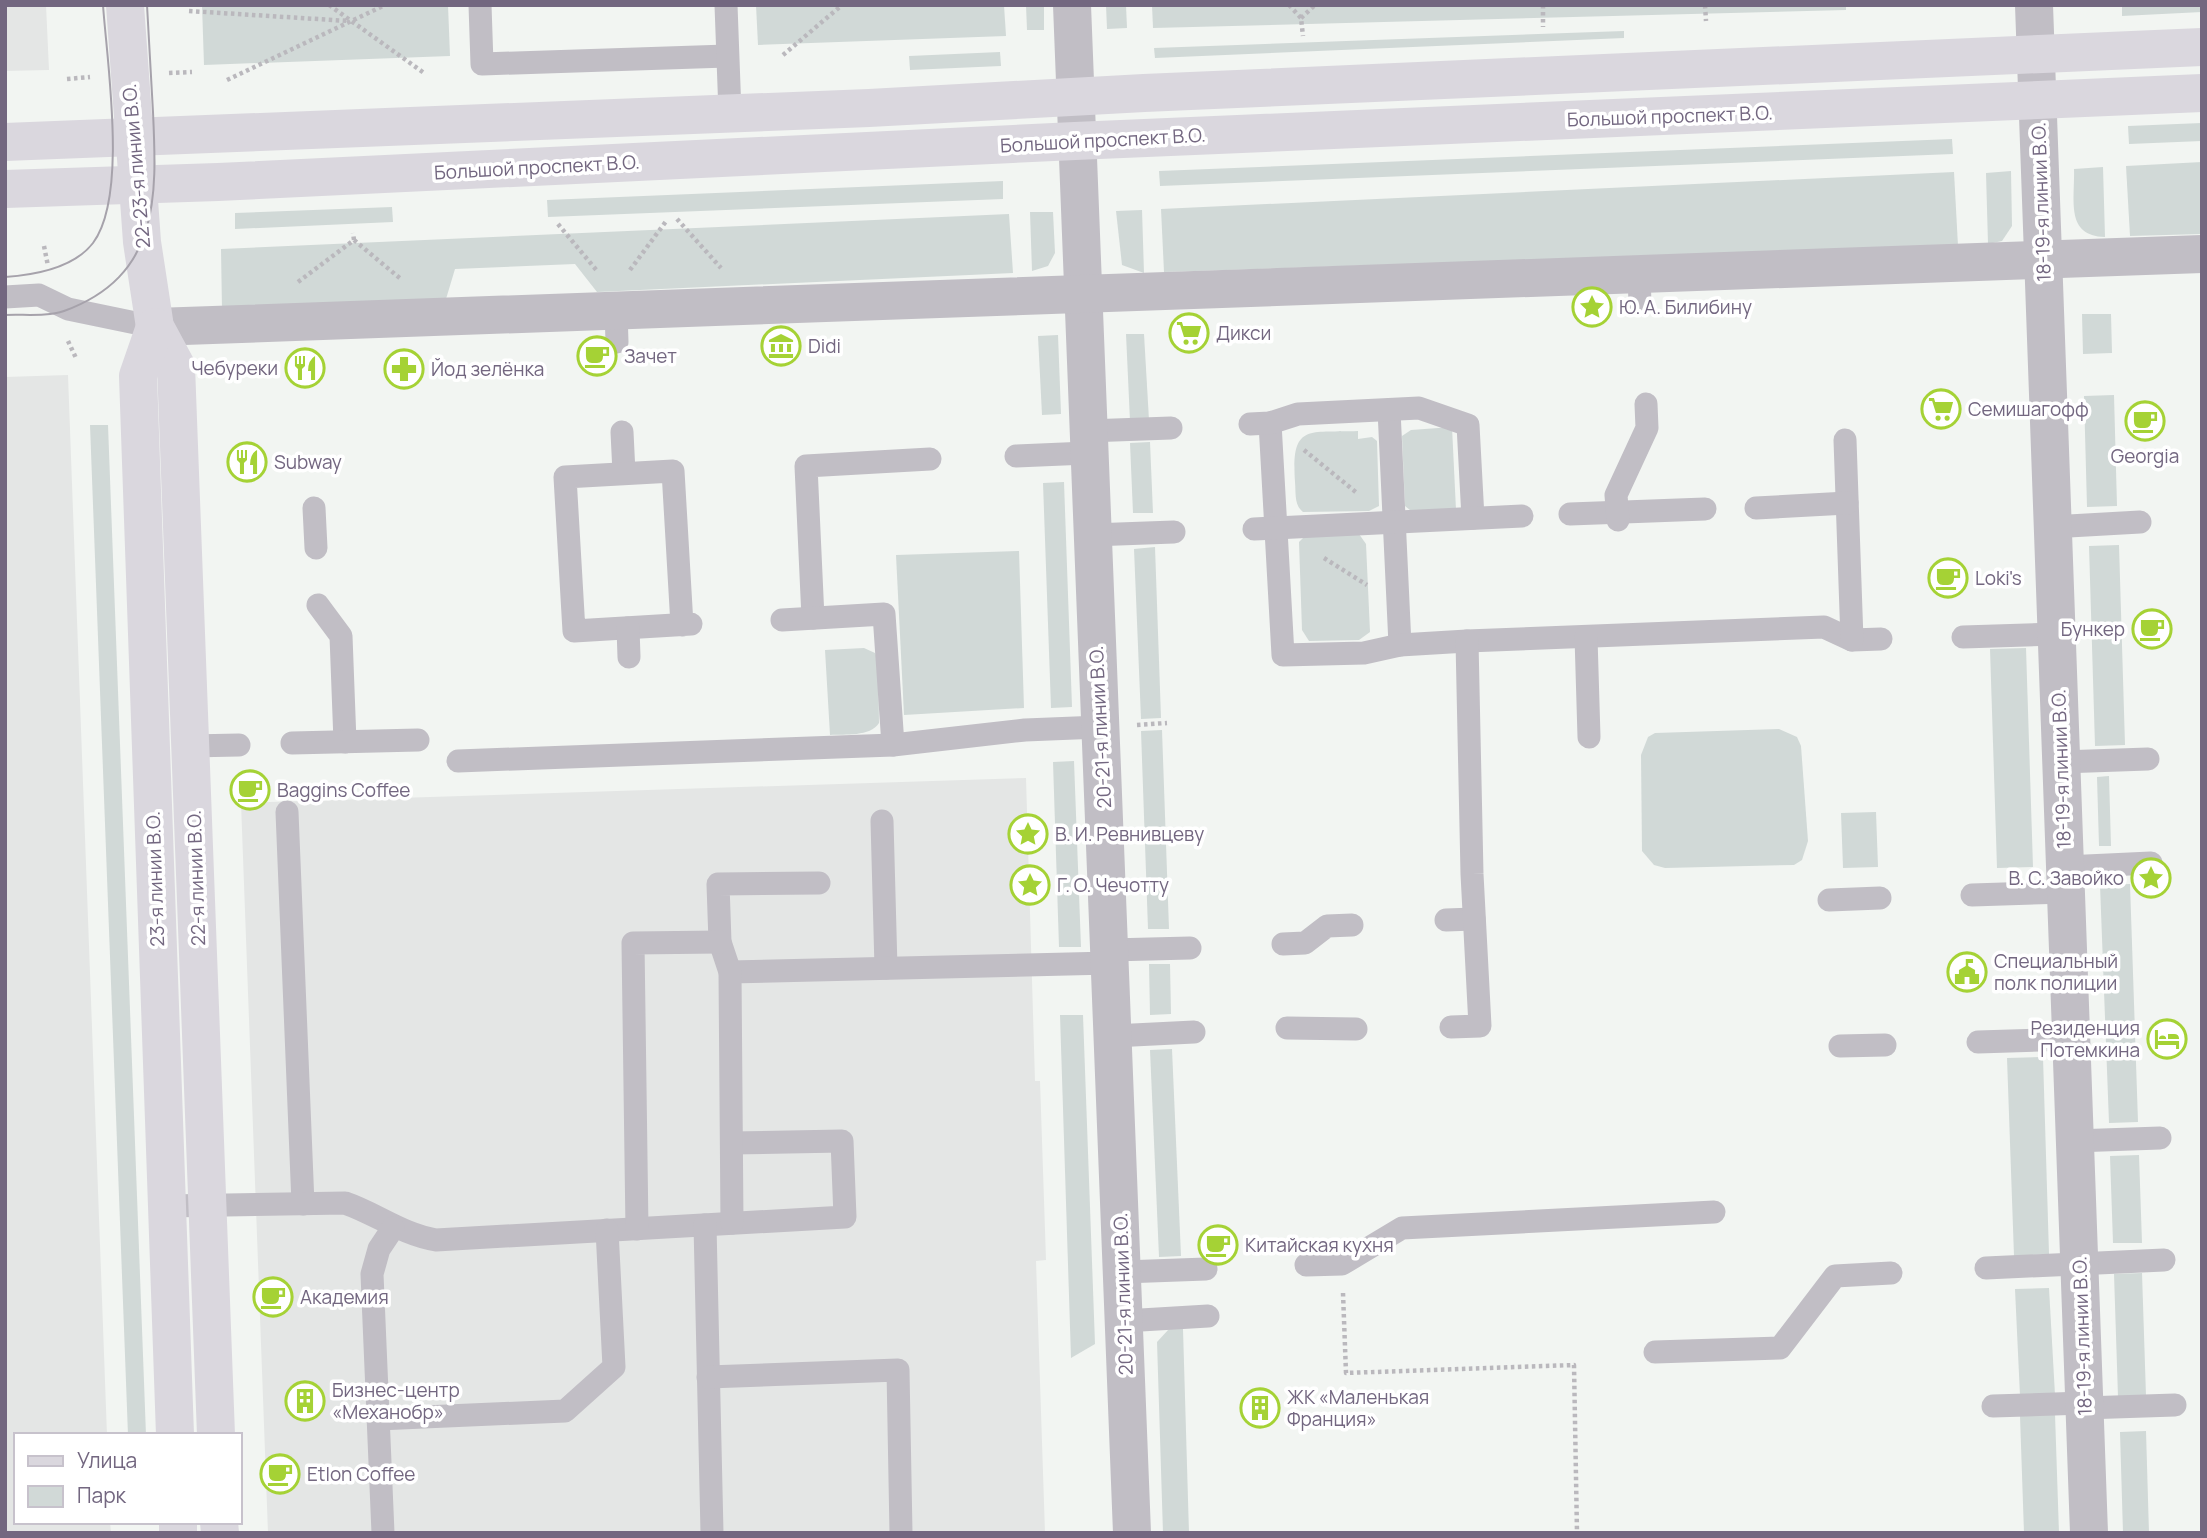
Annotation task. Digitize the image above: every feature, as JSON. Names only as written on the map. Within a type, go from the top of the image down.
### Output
[{"type":"main road","name":"22-23-я линии В.О.","points":[[125,5],[138,184],[155,327]]},
{"type":"main road","points":[[5,142],[730,113],[2202,47]]},
{"type":"main road","name":"Большой проспект В.О.","points":[[5,188],[2202,93]]},
{"type":"main road","name":"22-я линии В.О.","points":[[155,327],[176,366],[216,1433]]},
{"type":"main road","name":"23-я линии В.О.","points":[[155,327],[138,376],[175,1433]]},
{"type":"street","name":"20-21-я линии В.О.","points":[[1072,5],[1081,294],[1132,1533]]},
{"type":"street","name":"18-19-я линии В.О.","points":[[2034,5],[2089,1533]]},
{"type":"street","points":[[155,327],[616,315],[1081,294],[1640,289],[2042,259],[2202,254]]},
{"type":"lane","points":[[480,5],[482,64],[727,56]]},
{"type":"lane","points":[[726,5],[730,113]]},
{"type":"lane","points":[[5,297],[39,295],[68,309],[155,327]]},
{"type":"lane","points":[[1617,516],[1616,495],[1647,428],[1646,404]]},
{"type":"lane","points":[[1473,519],[1468,425],[1419,408],[1298,414],[1260,424],[1265,528],[1283,655],[1364,653],[1400,646],[1586,637],[1623,628],[1824,627],[1852,640],[1881,639]]},
{"type":"lane","points":[[1389,410],[1400,646]]},
{"type":"lane","points":[[1016,456],[1171,428]]},
{"type":"lane","points":[[622,432],[624,473]]},
{"type":"lane","points":[[1845,440],[1852,640]]},
{"type":"lane","points":[[813,618],[806,466],[930,459]]},
{"type":"lane","points":[[673,471],[686,625],[574,631],[565,477],[624,473],[673,471]]},
{"type":"lane","points":[[1756,508],[1847,503]]},
{"type":"lane","points":[[314,508],[316,548]]},
{"type":"lane","points":[[1570,514],[1617,516],[1705,509]]},
{"type":"lane","points":[[1265,528],[1522,516]]},
{"type":"lane","points":[[2051,527],[2140,522]]},
{"type":"lane","points":[[1091,535],[1174,532]]},
{"type":"lane","points":[[318,605],[341,636],[345,742]]},
{"type":"lane","points":[[782,620],[884,614],[892,745]]},
{"type":"lane","points":[[628,628],[629,657]]},
{"type":"lane","points":[[1963,637],[2055,634]]},
{"type":"lane","points":[[1586,637],[1589,737]]},
{"type":"lane","points":[[1451,1027],[1480,1026],[1474,919],[1467,642]]},
{"type":"lane","points":[[458,761],[633,749],[892,745],[1025,730],[1100,727]]},
{"type":"lane","points":[[292,743],[418,740]]},
{"type":"lane","points":[[191,746],[239,745]]},
{"type":"lane","points":[[2061,762],[2148,759]]},
{"type":"lane","points":[[287,812],[303,1204]]},
{"type":"lane","points":[[882,821],[886,968]]},
{"type":"lane","points":[[1972,895],[2151,863]]},
{"type":"lane","points":[[733,1223],[730,972],[720,942],[718,884],[818,883]]},
{"type":"lane","points":[[1829,900],[1880,898]]},
{"type":"lane","points":[[1446,920],[1474,919]]},
{"type":"lane","points":[[1283,944],[1305,943],[1327,926],[1352,925]]},
{"type":"lane","points":[[637,1229],[633,943],[720,942]]},
{"type":"lane","points":[[730,972],[886,968],[1110,956],[1190,948]]},
{"type":"lane","points":[[1287,1028],[1356,1029]]},
{"type":"lane","points":[[1113,1035],[1194,1032]]},
{"type":"lane","points":[[1978,1042],[2071,1039]]},
{"type":"lane","points":[[1840,1046],[1885,1045]]},
{"type":"lane","points":[[2074,1141],[2160,1138]]},
{"type":"lane","points":[[167,1206],[345,1203],[369,1211],[412,1236],[436,1240],[845,1217],[842,1141],[732,1143]]},
{"type":"lane","points":[[1306,1265],[1342,1264],[1402,1228],[1714,1212]]},
{"type":"lane","points":[[705,1225],[712,1533]]},
{"type":"lane","points":[[383,1533],[372,1274],[379,1249],[393,1227]]},
{"type":"lane","points":[[379,1419],[565,1411],[614,1367],[607,1230]]},
{"type":"lane","points":[[1986,1268],[2164,1260]]},
{"type":"lane","points":[[1123,1272],[1206,1269]]},
{"type":"lane","points":[[1655,1352],[1780,1348],[1835,1276],[1891,1273]]},
{"type":"lane","points":[[1124,1321],[1208,1316]]},
{"type":"lane","points":[[708,1377],[898,1370],[901,1533]]},
{"type":"lane","points":[[1993,1406],[2175,1405]]},
{"type":"path","points":[[329,5],[424,73]]},
{"type":"path","points":[[227,80],[385,5]]},
{"type":"path","points":[[783,55],[842,5]]},
{"type":"path","points":[[1289,5],[1301,18],[1303,36]]},
{"type":"path","points":[[1301,18],[1315,5]]},
{"type":"path","points":[[1543,5],[1543,27]]},
{"type":"path","points":[[1704,7],[1706,21]]},
{"type":"path","points":[[189,11],[351,21]]},
{"type":"path","points":[[558,224],[616,315],[667,220]]},
{"type":"path","points":[[353,233],[354,240],[406,283]]},
{"type":"path","points":[[287,290],[354,240]]},
{"type":"path","points":[[1260,424],[1393,522]]},
{"type":"path","points":[[1265,528],[1398,604]]},
{"type":"path","points":[[1342,1264],[1346,1373],[1574,1365],[1577,1533]]},
{"type":"shaded area","points":[[5,5],[46,5],[49,70],[5,71]]},
{"type":"shaded area","points":[[68,375],[107,1433],[14,1433],[14,1524],[110,1524],[111,1533],[5,1533],[5,377]]},
{"type":"shaded area","points":[[1026,778],[1035,1081],[1040,1081],[1046,1260],[1036,1261],[1045,1533],[268,1533],[241,803]]},
{"type":"green space","points":[[202,5],[448,5],[450,56],[204,65]]},
{"type":"green space","points":[[756,5],[1004,5],[1006,36],[758,45]]},
{"type":"green space","points":[[1026,5],[1044,5],[1044,30],[1027,30]]},
{"type":"green space","points":[[1106,5],[1126,5],[1127,28],[1107,29]]},
{"type":"green space","points":[[1152,5],[1846,5],[1846,10],[1153,28]]},
{"type":"green space","points":[[2122,5],[2202,5],[2202,12],[2122,16]]},
{"type":"green space","points":[[1624,31],[1624,38],[1155,58],[1154,48]]},
{"type":"green space","points":[[1000,52],[1001,66],[910,70],[909,56]]},
{"type":"green space","points":[[2202,123],[2202,141],[2129,144],[2128,126]]},
{"type":"green space","points":[[1952,139],[1953,154],[1160,186],[1159,171]]},
{"type":"green space","points":[[2202,162],[2202,234],[2130,236],[2126,166]]},
{"type":"green space","points":[[2103,167],[2105,237],[2083,230],[2078,223],[2074,204],[2074,169]]},
{"type":"green space","points":[[2011,171],[2012,226],[2002,241],[1988,244],[1986,173]]},
{"type":"green space","points":[[1954,172],[1958,246],[1164,272],[1161,209]]},
{"type":"green space","points":[[1003,181],[1003,199],[548,217],[547,200]]},
{"type":"green space","points":[[392,207],[393,222],[235,229],[235,213]]},
{"type":"green space","points":[[1142,210],[1144,273],[1122,265],[1116,211]]},
{"type":"green space","points":[[1030,212],[1053,212],[1055,253],[1048,266],[1032,271]]},
{"type":"green space","points":[[1009,214],[1013,273],[597,292],[575,264],[455,269],[446,299],[222,310],[221,249]]},
{"type":"green space","points":[[2082,314],[2111,314],[2112,353],[2083,354]]},
{"type":"green space","points":[[1126,334],[1144,334],[1149,420],[1130,421]]},
{"type":"green space","points":[[1058,335],[1061,414],[1042,415],[1038,336]]},
{"type":"green space","points":[[2114,395],[2117,506],[2087,507],[2084,396]]},
{"type":"green space","points":[[90,425],[108,425],[146,1433],[128,1433]]},
{"type":"green space","points":[[1452,427],[1456,510],[1410,510],[1405,506],[1402,436],[1411,430]]},
{"type":"green space","points":[[1358,431],[1358,439],[1372,437],[1377,441],[1379,506],[1369,511],[1303,512],[1297,502],[1295,482],[1296,449],[1300,440],[1315,432]]},
{"type":"green space","points":[[1150,442],[1153,513],[1133,513],[1130,443]]},
{"type":"green space","points":[[1064,482],[1072,707],[1051,708],[1043,483]]},
{"type":"green space","points":[[1359,534],[1366,544],[1370,632],[1359,640],[1309,641],[1302,630],[1299,542],[1304,537]]},
{"type":"green space","points":[[2119,545],[2125,745],[2095,746],[2089,546]]},
{"type":"green space","points":[[1155,547],[1161,718],[1141,719],[1134,549]]},
{"type":"green space","points":[[1019,551],[1024,708],[904,715],[896,555]]},
{"type":"green space","points":[[864,648],[875,653],[878,660],[879,723],[863,733],[830,735],[825,650]]},
{"type":"green space","points":[[2026,648],[2033,867],[1997,868],[1990,649]]},
{"type":"green space","points":[[1779,729],[1797,737],[1801,746],[1808,841],[1802,860],[1794,865],[1665,868],[1654,865],[1642,851],[1641,755],[1648,737],[1655,733]]},
{"type":"green space","points":[[1162,730],[1169,929],[1148,929],[1141,731]]},
{"type":"green space","points":[[1074,761],[1081,947],[1059,947],[1053,762]]},
{"type":"green space","points":[[2109,776],[2111,846],[2099,846],[2097,777]]},
{"type":"green space","points":[[1876,812],[1878,867],[1843,868],[1841,813]]},
{"type":"green space","points":[[2130,884],[2138,1122],[2109,1123],[2100,885]]},
{"type":"green space","points":[[1149,964],[1170,964],[1171,1014],[1150,1015]]},
{"type":"green space","points":[[1060,1015],[1083,1015],[1095,1344],[1071,1358]]},
{"type":"green space","points":[[1172,1049],[1181,1256],[1159,1257],[1150,1050]]},
{"type":"green space","points":[[2043,1057],[2049,1254],[2014,1256],[2007,1058]]},
{"type":"green space","points":[[2139,1155],[2142,1243],[2113,1243],[2110,1156]]},
{"type":"green space","points":[[2142,1273],[2146,1396],[2118,1397],[2114,1274]]},
{"type":"green space","points":[[2049,1288],[2055,1395],[2020,1396],[2015,1289]]},
{"type":"green space","points":[[1169,1329],[1183,1329],[1189,1533],[1163,1533],[1157,1342]]},
{"type":"green space","points":[[2055,1414],[2059,1533],[2024,1533],[2020,1416]]},
{"type":"green space","points":[[2146,1431],[2149,1533],[2123,1533],[2120,1432]]},
{"type":"tram line","points":[[5,277],[52,269],[75,259],[93,243],[104,222],[110,194],[113,128],[103,5]]},
{"type":"tram line","points":[[5,315],[43,315],[64,311],[96,296],[119,277],[135,255],[146,230],[152,203],[154,174],[147,5]]},
{"type":"place","name":"Ю. А. Билибину","points":[[1592,307]]},
{"type":"place","name":"Дикси","points":[[1189,333]]},
{"type":"place","name":"Didi","points":[[781,346]]},
{"type":"place","name":"Зачет","points":[[597,356]]},
{"type":"place","name":"Чебуреки","points":[[305,368]]},
{"type":"place","name":"Йод зелёнка","points":[[404,369]]},
{"type":"place","name":"Семишагофф","points":[[1941,409]]},
{"type":"place","name":"Georgia","points":[[2145,421]]},
{"type":"place","name":"Subway","points":[[247,462]]},
{"type":"place","name":"Loki's","points":[[1948,578]]},
{"type":"place","name":"Бункер","points":[[2152,629]]},
{"type":"place","name":"Baggins Coffee","points":[[250,790]]},
{"type":"place","name":"В. И. Ревнивцеву","points":[[1028,834]]},
{"type":"place","name":"В. С. Завойко","points":[[2151,878]]},
{"type":"place","name":"Г. О. Чечотту","points":[[1030,885]]},
{"type":"place","name":"Специальный полк полиции","points":[[1967,972]]},
{"type":"place","name":"Резиденция Потемкина","points":[[2167,1039]]},
{"type":"place","name":"Китайская кухня","points":[[1218,1245]]},
{"type":"place","name":"Академия","points":[[273,1297]]},
{"type":"place","name":"Бизнес-центр «Механобр»","points":[[305,1401]]},
{"type":"place","name":"ЖК «Маленькая Франция»","points":[[1260,1408]]},
{"type":"place","name":"Etlon Coffee","points":[[280,1474]]}]
